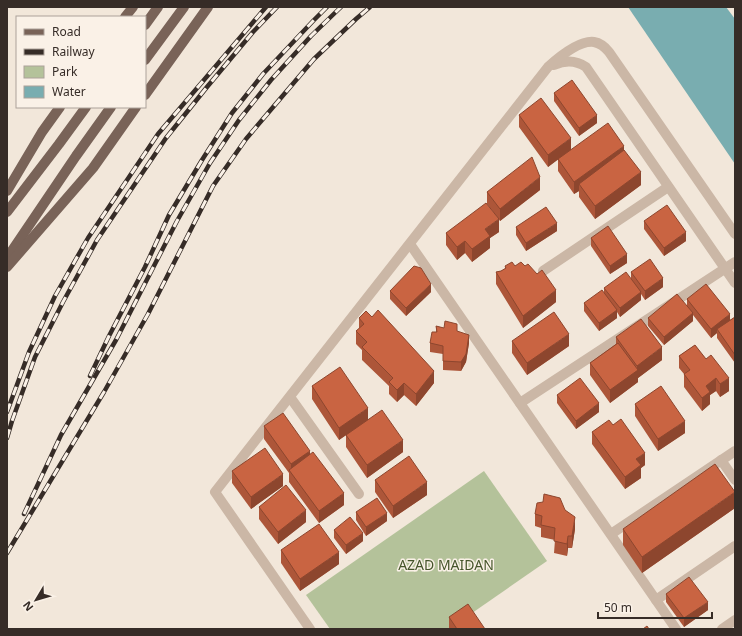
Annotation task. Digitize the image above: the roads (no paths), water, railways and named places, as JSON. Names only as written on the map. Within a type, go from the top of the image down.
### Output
[{"type":"main road","points":[[126,16],[133,7]]},
{"type":"main road","points":[[146,24],[158,7]]},
{"type":"main road","points":[[146,59],[184,7]]},
{"type":"main road","points":[[146,94],[208,7]]},
{"type":"main road","points":[[7,191],[42,132],[59,108]]},
{"type":"main road","points":[[7,212],[85,108]]},
{"type":"main road","points":[[7,258],[110,108]]},
{"type":"main road","points":[[7,267],[92,168],[135,108]]},
{"type":"street","points":[[310,629],[215,492],[548,67],[578,45],[594,42],[605,47],[735,234]]},
{"type":"street","points":[[548,67],[562,62],[573,61],[586,67],[735,283]]},
{"type":"street","points":[[544,270],[668,186]]},
{"type":"street","points":[[410,244],[676,629]]},
{"type":"street","points":[[520,403],[735,262]]},
{"type":"street","points":[[290,397],[359,494]]},
{"type":"street","points":[[611,534],[735,451]]},
{"type":"street","points":[[721,460],[735,480]]},
{"type":"street","points":[[656,600],[735,546]]},
{"type":"street","points":[[722,629],[735,620]]},
{"type":"water","points":[[628,7],[726,7],[735,19],[735,164]]},
{"type":"railway","points":[[7,412],[29,352],[55,296],[88,238],[158,134],[266,7]]},
{"type":"railway","points":[[7,438],[35,357],[97,240],[166,138],[253,32],[277,7]]},
{"type":"railway","points":[[90,376],[145,267],[169,215],[232,113],[263,74],[327,7]]},
{"type":"railway","points":[[24,514],[61,435],[116,340],[177,221],[210,163],[239,120],[271,80],[311,36],[341,7]]},
{"type":"railway","points":[[7,553],[104,392],[148,314],[213,186],[246,139],[314,59],[370,7]]},
{"type":"park label","name":"AZAD MAIDAN","points":[[446,565]]}]
